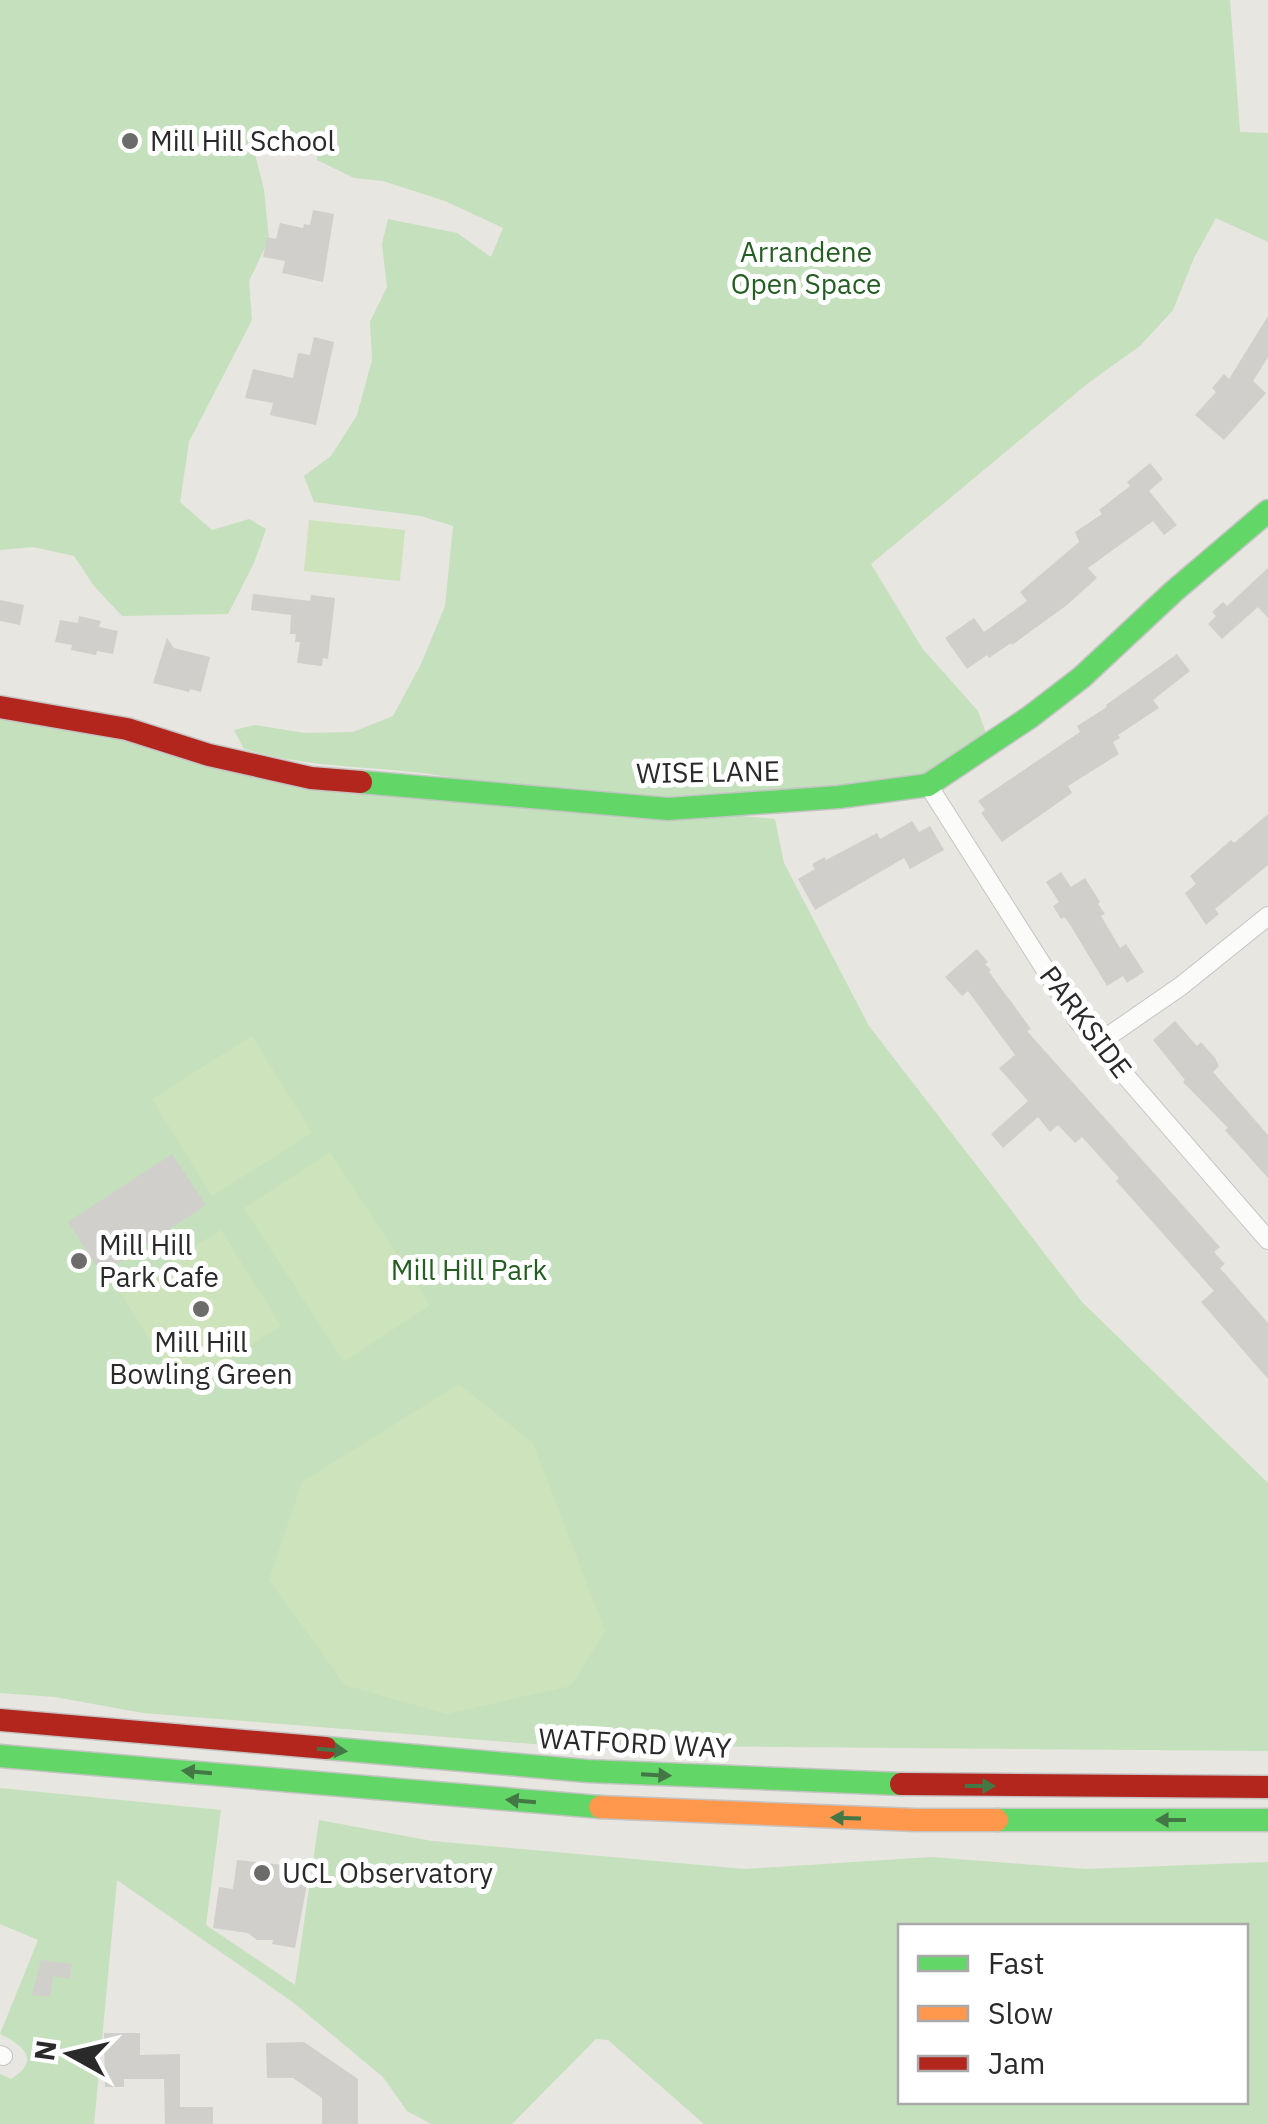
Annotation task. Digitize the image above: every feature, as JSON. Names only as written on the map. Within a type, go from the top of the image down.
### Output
[{"type":"main road","name":"WISE LANE","points":[[0,706],[127,728],[209,755],[311,778],[668,809],[839,797],[928,786],[1082,677],[1268,511]]},
{"type":"main road","name":"WATFORD WAY","points":[[0,1720],[587,1771],[920,1785],[1268,1787]]},
{"type":"main road","points":[[0,1756],[576,1806],[771,1816],[1268,1820]]},
{"type":"street","name":"PARKSIDE","points":[[928,786],[1078,1022],[1268,1240]]},
{"type":"street","points":[[1097,1044],[1181,986],[1268,916]]},
{"type":"green space","points":[[0,0],[1230,0],[1240,132],[1268,133],[1268,242],[1216,218],[1173,310],[1140,346],[1087,384],[871,564],[922,648],[978,711],[991,747],[926,791],[670,809],[775,819],[784,863],[869,1026],[1082,1302],[1268,1483],[1268,1751],[545,1745],[143,1713],[55,1697],[0,1693],[0,706],[343,779],[449,777],[270,756],[244,749],[234,730],[255,725],[305,733],[353,732],[393,716],[421,664],[445,606],[453,526],[421,516],[314,502],[304,476],[331,456],[357,415],[372,360],[370,322],[387,287],[382,244],[388,219],[457,233],[491,257],[503,228],[445,201],[383,181],[354,178],[317,160],[317,138],[268,131],[253,146],[264,190],[269,239],[249,281],[252,320],[189,442],[180,502],[212,530],[249,519],[266,529],[228,614],[122,616],[94,586],[74,556],[33,547],[0,550]]},
{"type":"green space","points":[[309,520],[405,530],[400,581],[304,571]]},
{"type":"green space","points":[[252,1036],[312,1133],[212,1196],[152,1099]]},
{"type":"green space","points":[[330,1152],[430,1305],[344,1362],[244,1208]]},
{"type":"green space","name":"Mill Hill Bowling Green","points":[[221,1230],[281,1326],[181,1389],[120,1292]]},
{"type":"green space","points":[[459,1384],[533,1443],[605,1631],[571,1686],[446,1714],[345,1685],[269,1580],[302,1482]]},
{"type":"green space","points":[[0,1788],[221,1810],[206,1925],[295,1985],[319,1820],[432,1841],[745,1869],[931,1857],[1086,1869],[1268,1862],[1268,2124],[704,2124],[608,2040],[596,2039],[512,2124],[431,2124],[407,2111],[383,2077],[294,2003],[117,1880],[94,2124],[0,2124],[0,2074],[11,2079],[26,2066],[27,2059],[22,2048],[0,2034],[38,1940],[0,1924]]},
{"type":"building","points":[[313,210],[334,214],[323,282],[282,273],[285,261],[263,257],[267,237],[276,239],[280,223],[303,228],[304,224],[310,225]]},
{"type":"building","points":[[1268,316],[1268,357],[1253,381],[1266,393],[1224,440],[1195,415],[1216,392],[1212,388],[1224,374],[1229,379]]},
{"type":"building","points":[[314,337],[334,342],[316,425],[270,415],[273,403],[245,398],[253,369],[293,378],[298,353],[310,355]]},
{"type":"building","points":[[1150,463],[1163,479],[1149,491],[1177,525],[1164,535],[1153,521],[1088,568],[1097,578],[1067,605],[1012,645],[967,669],[945,638],[974,618],[984,632],[1027,601],[1020,592],[1079,542],[1075,532],[1102,514],[1099,510],[1130,486],[1127,482]]},
{"type":"building","points":[[1268,568],[1268,618],[1258,607],[1222,639],[1208,624],[1216,616],[1212,612],[1223,602],[1227,606]]},
{"type":"building","points":[[253,594],[310,601],[311,595],[335,598],[328,659],[323,658],[322,666],[297,663],[300,642],[295,642],[296,634],[290,634],[291,615],[251,610]]},
{"type":"building","points":[[0,600],[24,605],[20,625],[0,621]]},
{"type":"building","points":[[79,616],[101,621],[99,627],[118,631],[113,654],[71,650],[72,645],[55,642],[60,620],[78,623]]},
{"type":"building","points":[[167,638],[174,648],[210,657],[201,692],[153,683]]},
{"type":"building","points":[[1177,654],[1190,671],[1153,700],[1159,708],[1118,735],[1120,738],[1113,742],[1119,754],[1068,786],[1072,793],[1002,842],[981,813],[985,810],[978,801],[1080,732],[1077,726]]},
{"type":"building","points":[[1268,814],[1268,865],[1215,909],[1219,914],[1206,925],[1185,893],[1196,884],[1190,876]]},
{"type":"building","points":[[912,821],[919,832],[930,826],[944,850],[910,869],[904,858],[815,910],[798,879],[815,869],[812,864],[877,833],[880,839]]},
{"type":"building","points":[[1061,872],[1071,887],[1085,878],[1120,948],[1126,944],[1144,972],[1127,983],[1123,976],[1107,986],[1069,923],[1064,917],[1061,919],[1053,906],[1059,902],[1046,882]]},
{"type":"building","points":[[977,949],[1031,1029],[1027,1031],[1220,1247],[1214,1252],[1225,1264],[1220,1268],[1268,1323],[1268,1379],[1201,1302],[1214,1291],[1082,1137],[1075,1143],[1058,1125],[1050,1132],[1038,1117],[1003,1148],[991,1134],[1028,1101],[999,1068],[1015,1055],[968,991],[962,996],[945,977]]},
{"type":"building","points":[[1175,1021],[1197,1046],[1201,1042],[1215,1058],[1219,1066],[1213,1072],[1268,1135],[1268,1178],[1225,1130],[1228,1128],[1183,1082],[1153,1040]]},
{"type":"building","points":[[172,1154],[206,1205],[102,1274],[68,1222]]},
{"type":"building","points":[[237,1860],[310,1868],[295,1948],[272,1944],[273,1940],[257,1940],[248,1933],[213,1928],[219,1887],[233,1889]]},
{"type":"building","points":[[41,1960],[72,1964],[70,1979],[53,1976],[50,1997],[32,1995]]},
{"type":"building","points":[[104,2033],[140,2033],[140,2055],[180,2054],[180,2107],[213,2107],[213,2124],[165,2124],[164,2079],[124,2079],[124,2087],[105,2087]]},
{"type":"building","points":[[304,2042],[358,2079],[358,2124],[322,2124],[322,2098],[293,2078],[267,2078],[266,2043]]},
{"type":"traffic: fast","points":[[361,782],[668,809],[839,797],[928,785],[1082,677],[1268,511]]},
{"type":"traffic: fast","points":[[326,1748],[587,1771],[901,1784]]},
{"type":"traffic: fast","points":[[0,1756],[600,1807]]},
{"type":"traffic: fast","points":[[997,1820],[1268,1820]]},
{"type":"traffic: slow","points":[[600,1807],[997,1820]]},
{"type":"traffic: jam","points":[[0,707],[127,729],[209,755],[311,778],[361,782]]},
{"type":"traffic: jam","points":[[0,1720],[326,1748]]},
{"type":"traffic: jam","points":[[901,1784],[1268,1787]]},
{"type":"place","name":"Mill Hill School","points":[[130,141]]},
{"type":"place","name":"Mill Hill Park Cafe","points":[[79,1261]]},
{"type":"place","name":"Mill Hill Bowling Green","points":[[201,1309]]},
{"type":"place","name":"UCL Observatory","points":[[262,1873]]},
{"type":"park label","name":"Arrandene Open Space","points":[[806,268]]},
{"type":"park label","name":"Mill Hill Park","points":[[469,1270]]}]
